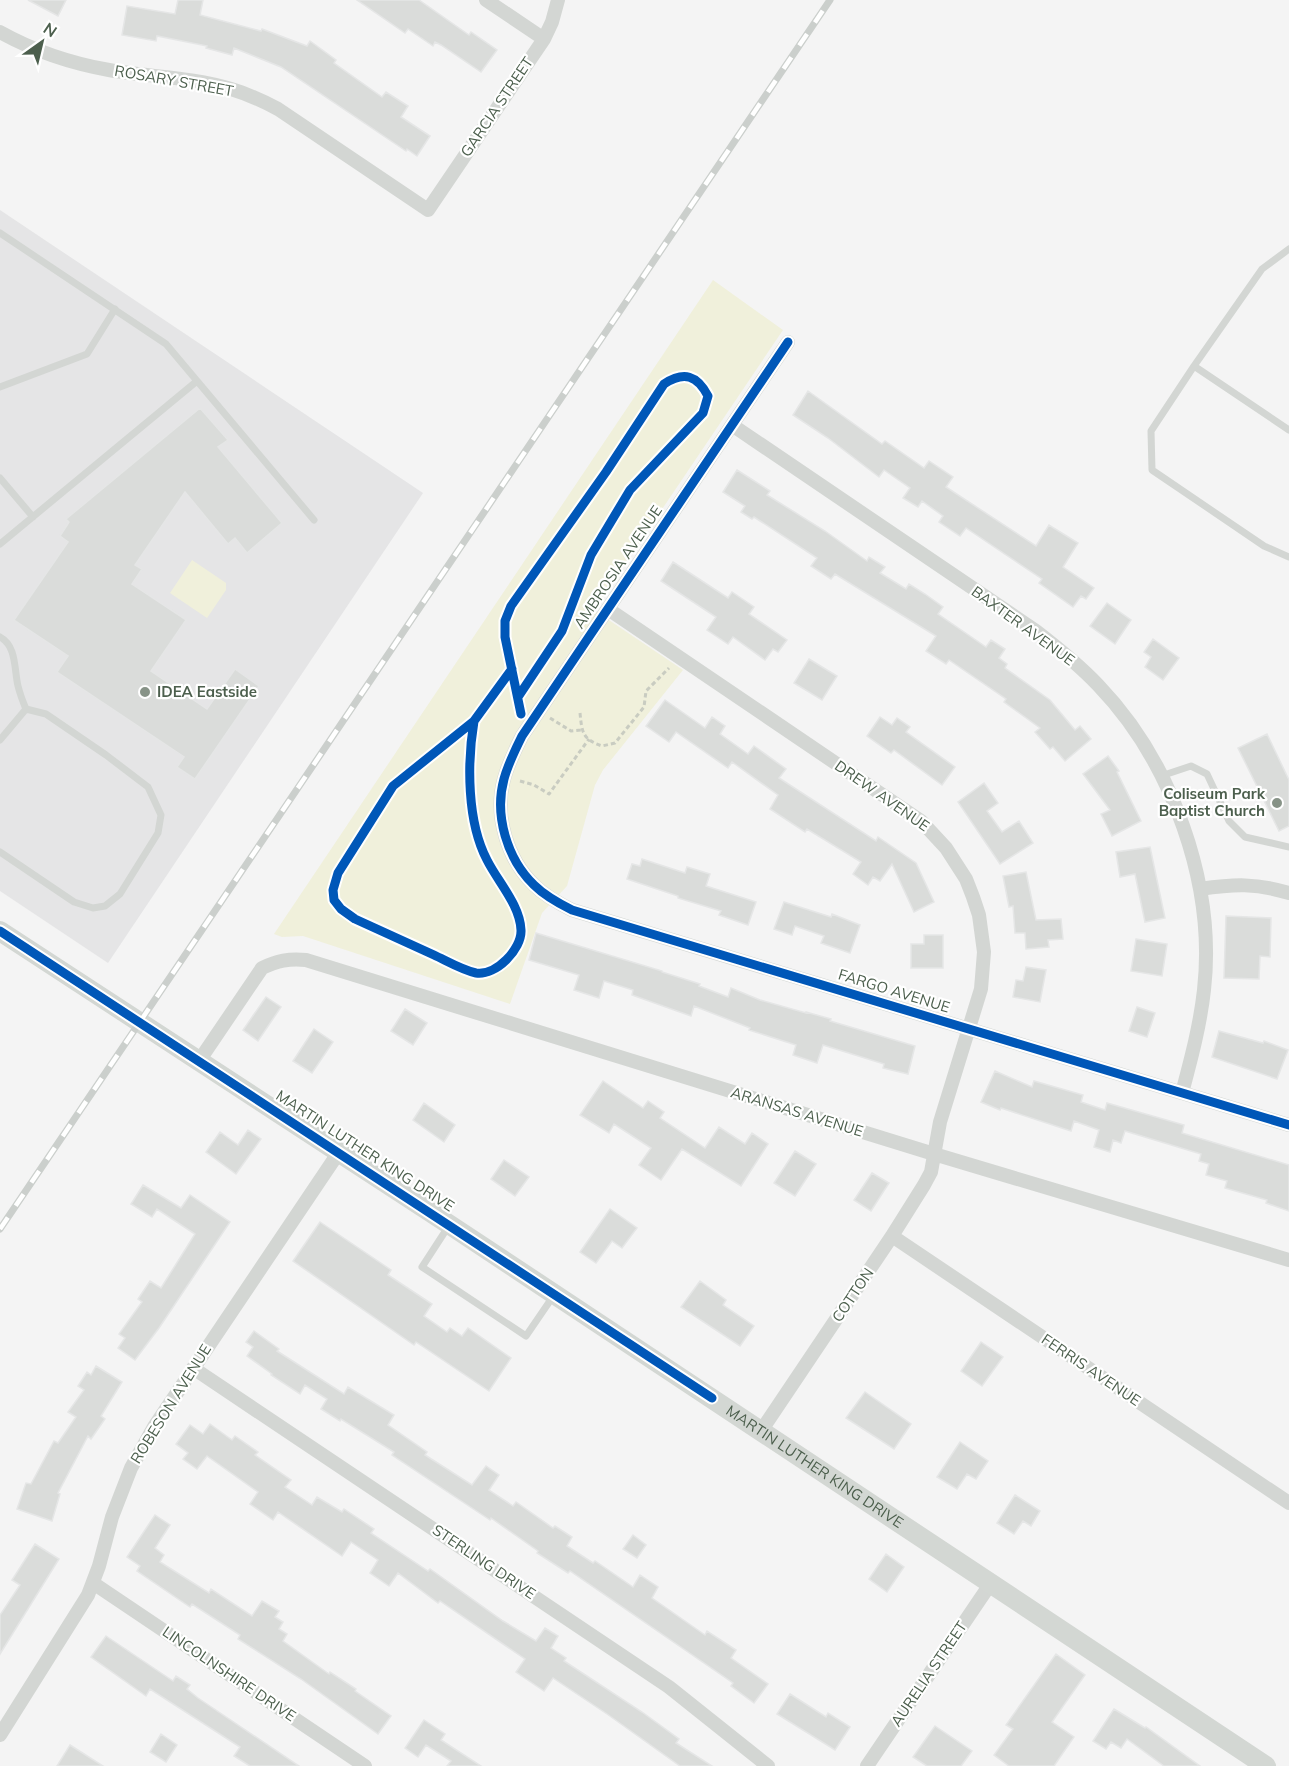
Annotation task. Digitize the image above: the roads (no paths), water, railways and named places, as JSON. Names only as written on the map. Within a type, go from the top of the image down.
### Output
[{"type":"main road","name":"MARTIN LUTHER KING DRIVE","points":[[0,931],[450,1225],[1266,1766]]},
{"type":"street","points":[[486,0],[543,39]]},
{"type":"street","name":"GARCIA STREET","points":[[428,210],[543,39],[552,21],[558,0]]},
{"type":"street","name":"ROSARY STREET","points":[[0,33],[30,47],[80,64],[213,85],[255,97],[286,114],[428,210]]},
{"type":"street","name":"AMBROSIA AVENUE","points":[[511,854],[505,836],[501,807],[503,780],[522,736],[788,342]]},
{"type":"street","name":"BAXTER AVENUE","points":[[732,425],[1036,631],[1069,657],[1099,686],[1149,752],[1184,828],[1200,889],[1206,947],[1204,988],[1198,1030],[1182,1093]]},
{"type":"street","name":"DREW AVENUE","points":[[608,609],[906,810],[934,834],[966,879],[979,915],[982,933],[984,952],[981,989],[940,1122],[934,1154]]},
{"type":"street","name":"FARGO AVENUE","points":[[511,854],[534,885],[554,901],[572,910],[1289,1125]]},
{"type":"street","points":[[1200,889],[1237,884],[1256,885],[1289,893]]},
{"type":"street","name":"ARANSAS AVENUE","points":[[199,1061],[262,968],[290,958],[306,960],[934,1154],[1289,1260]]},
{"type":"street","name":"ROBESON AVENUE","points":[[0,1735],[88,1595],[112,1518],[131,1468],[193,1368],[339,1152]]},
{"type":"street","name":"COTTON","points":[[761,1431],[924,1185],[934,1154]]},
{"type":"street","name":"FERRIS AVENUE","points":[[892,1236],[1289,1503]]},
{"type":"street","name":"STERLING DRIVE","points":[[193,1368],[669,1687],[768,1766]]},
{"type":"street","name":"AURELIA STREET","points":[[867,1766],[991,1582]]},
{"type":"street","name":"LINCOLNSHIRE DRIVE","points":[[93,1583],[365,1766]]},
{"type":"lane","points":[[0,233],[166,344],[314,520]]},
{"type":"lane","points":[[1289,249],[1262,269],[1151,431],[1152,470],[1264,546],[1289,557]]},
{"type":"lane","points":[[0,387],[87,354],[115,309]]},
{"type":"lane","points":[[1194,366],[1289,430]]},
{"type":"lane","points":[[0,544],[197,381]]},
{"type":"lane","points":[[0,478],[33,517]]},
{"type":"lane","points":[[0,637],[4,639],[13,653],[18,686],[26,709]]},
{"type":"lane","points":[[0,740],[26,709]]},
{"type":"lane","points":[[0,852],[74,902],[93,908],[105,906],[120,894],[158,834],[161,815],[148,787],[46,714],[26,709]]},
{"type":"lane","points":[[1161,776],[1191,766],[1206,774],[1229,821],[1245,837],[1289,847]]},
{"type":"lane","points":[[450,1225],[422,1267],[526,1336],[554,1294]]},
{"type":"railway","points":[[0,1229],[830,0]]},
{"type":"place","name":"IDEA Eastside","points":[[145,692]]},
{"type":"place","name":"Coliseum Park Baptist Church","points":[[1277,803]]}]
